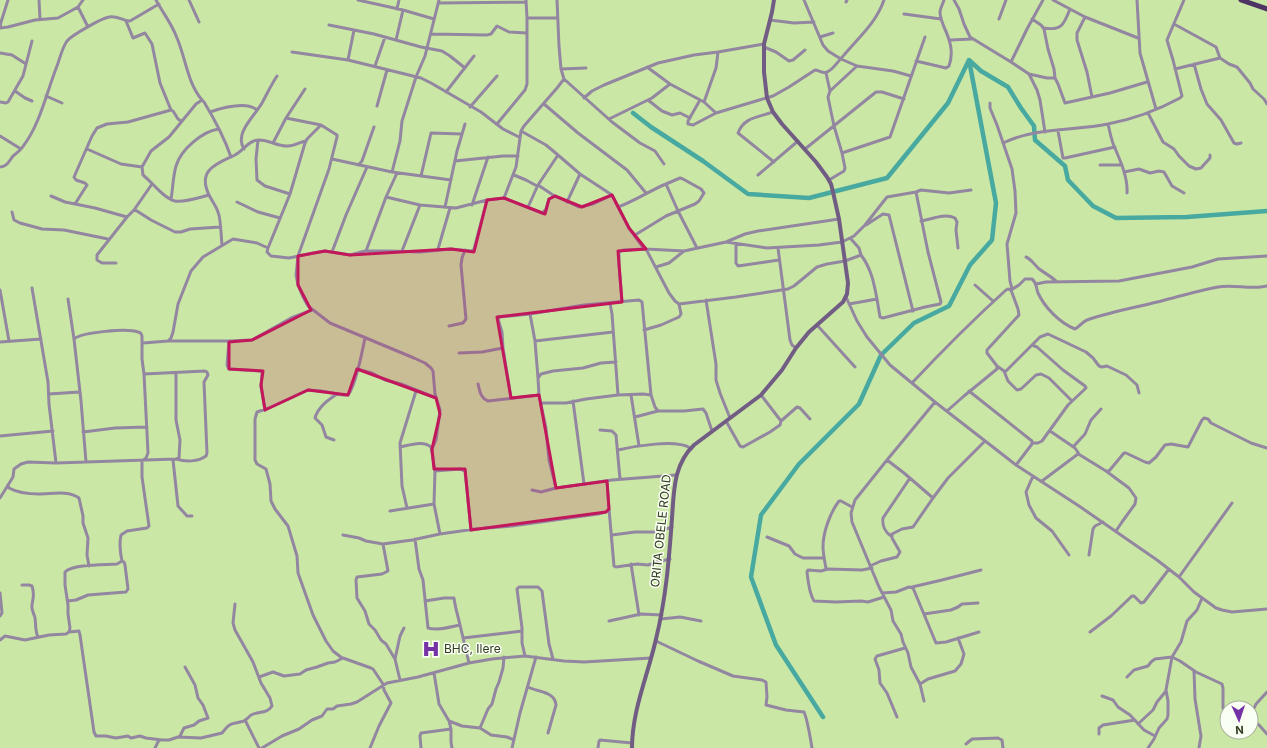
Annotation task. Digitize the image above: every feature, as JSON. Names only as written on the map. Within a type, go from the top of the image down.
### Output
[{"type":"highway","points":[[1241,0],[1267,9]]},
{"type":"main road","points":[[774,0],[764,45],[764,72],[768,98],[773,112],[822,169],[829,180],[839,219],[848,283],[846,298]]},
{"type":"main road","name":"ORITA OBELE ROAD","points":[[632,748],[636,713],[656,641],[661,617],[670,559],[676,475],[683,458],[690,448],[761,394],[782,370],[796,348],[809,332],[846,298]]},
{"type":"street","points":[[8,0],[0,28],[8,28],[40,20],[58,18],[78,7],[83,0]]},
{"type":"street","points":[[39,0],[40,20]]},
{"type":"street","points":[[156,0],[175,32],[191,82],[197,94],[210,112],[231,156]]},
{"type":"street","points":[[189,0],[199,22]]},
{"type":"street","points":[[358,0],[403,10],[434,19]]},
{"type":"street","points":[[397,9],[399,0]]},
{"type":"street","points":[[557,0],[561,69],[564,79],[609,119],[640,143],[655,150],[664,164]]},
{"type":"street","points":[[804,0],[826,48],[841,59],[857,66],[880,69],[911,76]]},
{"type":"street","points":[[826,73],[841,59],[874,20],[884,0]]},
{"type":"street","points":[[916,61],[948,68],[950,64],[952,54],[950,40],[941,19],[940,12],[944,0]]},
{"type":"street","points":[[954,0],[959,9],[968,35],[972,39],[1029,74],[1047,78],[1055,78]]},
{"type":"street","points":[[999,19],[1006,0]]},
{"type":"street","points":[[1011,62],[1043,0]]},
{"type":"street","points":[[1053,0],[1085,17],[1138,38]]},
{"type":"street","points":[[1137,0],[1140,53],[1156,110]]},
{"type":"street","points":[[1003,143],[1030,134],[1108,124],[1133,118],[1156,110],[1182,97],[1167,40],[1184,0]]},
{"type":"street","points":[[392,172],[400,141],[402,121],[416,77],[428,48],[438,1],[526,1],[526,87],[497,124]]},
{"type":"street","points":[[0,167],[6,166],[21,149],[31,134],[64,46],[72,36],[99,20],[111,16],[126,21],[132,20],[159,4]]},
{"type":"street","points":[[78,7],[88,26]]},
{"type":"street","points":[[1044,28],[1055,29],[1062,25],[1065,22],[1070,9]]},
{"type":"street","points":[[396,40],[403,10]]},
{"type":"street","points":[[904,14],[941,19]]},
{"type":"street","points":[[1085,17],[1077,33],[1077,40],[1087,72],[1092,97]]},
{"type":"street","points":[[527,18],[557,18]]},
{"type":"street","points":[[770,20],[794,23],[814,22]]},
{"type":"street","points":[[1032,20],[1042,25],[1044,28],[1048,49],[1055,71],[1055,78],[1065,103],[1110,93],[1147,82]]},
{"type":"street","points":[[126,21],[133,38],[145,33],[150,40],[160,83],[171,110],[173,110],[178,119],[182,121]]},
{"type":"street","points":[[1174,24],[1216,47],[1220,58],[1237,67],[1253,89],[1264,99],[1267,104]]},
{"type":"street","points":[[329,25],[446,53],[465,68]]},
{"type":"street","points":[[431,34],[489,35],[497,26],[509,32],[527,33]]},
{"type":"street","points":[[348,60],[354,30]]},
{"type":"street","points":[[820,37],[833,33]]},
{"type":"street","points":[[375,66],[384,37]]},
{"type":"street","points":[[842,153],[890,137],[925,37]]},
{"type":"street","points":[[950,40],[972,39]]},
{"type":"street","points":[[0,102],[8,102],[22,79],[32,41]]},
{"type":"street","points":[[584,98],[592,91],[604,85],[647,67],[694,55],[764,45],[791,61],[805,50]]},
{"type":"street","points":[[292,52],[348,60],[427,80],[513,135],[520,137]]},
{"type":"street","points":[[704,102],[716,68],[718,52]]},
{"type":"street","points":[[0,53],[12,55],[26,64]]},
{"type":"street","points":[[446,92],[474,56]]},
{"type":"street","points":[[1175,69],[1220,58]]},
{"type":"street","points":[[1194,64],[1207,104],[1220,120],[1234,143],[1241,143]]},
{"type":"street","points":[[829,180],[845,170],[828,97],[830,91],[857,66]]},
{"type":"street","points":[[647,67],[670,84],[704,102],[716,113]]},
{"type":"street","points":[[561,69],[586,68]]},
{"type":"street","points":[[377,106],[387,70]]},
{"type":"street","points":[[700,100],[687,123],[691,125],[716,113],[768,98],[789,88],[812,71],[818,70],[826,73]]},
{"type":"street","points":[[826,73],[830,91]]},
{"type":"street","points":[[1029,74],[1040,100],[1045,132]]},
{"type":"street","points":[[244,149],[240,142],[243,132],[277,76]]},
{"type":"street","points":[[470,107],[497,76]]},
{"type":"street","points":[[504,198],[514,175],[521,132],[524,126],[558,88],[564,79]]},
{"type":"street","points":[[609,119],[648,100],[670,84]]},
{"type":"street","points":[[273,143],[286,118],[305,89]]},
{"type":"street","points":[[15,90],[25,98],[32,101]]},
{"type":"street","points":[[805,149],[876,92],[882,92],[904,99]]},
{"type":"street","points":[[46,96],[62,103]]},
{"type":"street","points":[[202,100],[196,104],[169,137],[151,150],[142,167],[143,176],[171,199],[178,201],[209,195]]},
{"type":"street","points":[[648,100],[662,111],[672,115],[680,113],[690,118]]},
{"type":"street","points":[[990,103],[990,108],[1012,169],[1016,216],[1007,244],[1011,290],[1019,315],[987,350],[987,353],[997,366],[1004,371],[1008,381],[1017,390],[1021,389],[1036,375],[1043,374],[1072,401]]},
{"type":"street","points":[[544,104],[592,144],[627,170],[646,192]]},
{"type":"street","points":[[210,112],[240,106],[257,110]]},
{"type":"street","points":[[75,204],[87,185],[74,178],[80,160],[96,129],[100,126],[128,122],[171,110]]},
{"type":"street","points":[[773,112],[747,120],[738,133],[774,162]]},
{"type":"street","points":[[1148,113],[1163,142],[1174,149],[1178,156],[1189,166],[1196,169],[1201,168],[1210,158],[1210,154]]},
{"type":"street","points":[[286,118],[321,125],[337,136],[332,159],[298,256],[296,275],[303,297],[312,310],[330,323],[414,358],[429,366],[433,371],[436,398],[439,405],[440,414],[436,440],[432,449],[435,471],[434,504],[440,534]]},
{"type":"street","points":[[445,207],[465,124]]},
{"type":"street","points":[[1108,124],[1122,164],[1127,193]]},
{"type":"street","points":[[321,125],[306,141],[290,194],[268,248],[267,252],[273,257],[289,258],[320,252],[354,255],[366,251],[420,252],[438,249],[472,251],[474,249],[487,200]]},
{"type":"street","points":[[358,165],[362,161],[374,127]]},
{"type":"street","points":[[171,199],[176,166],[181,155],[200,137],[219,129]]},
{"type":"street","points":[[1058,131],[1063,158],[1115,147]]},
{"type":"street","points":[[521,132],[546,145],[580,174],[612,195],[626,223],[642,246],[646,249],[669,294],[679,304],[681,314],[679,317],[661,325],[644,330]]},
{"type":"street","points":[[421,176],[431,133],[462,134]]},
{"type":"street","points":[[0,136],[21,149]]},
{"type":"street","points":[[258,140],[256,159],[257,180],[265,186],[290,194]]},
{"type":"street","points":[[222,245],[218,210],[209,195],[205,179],[207,172],[215,164],[244,149],[253,141],[258,140],[289,146],[306,141]]},
{"type":"street","points":[[758,175],[798,141]]},
{"type":"street","points":[[87,149],[121,164],[142,167]]},
{"type":"street","points":[[528,207],[537,185],[558,155]]},
{"type":"street","points":[[455,161],[488,157],[518,156]]},
{"type":"street","points":[[472,204],[488,157]]},
{"type":"street","points":[[332,159],[397,173],[451,180]]},
{"type":"street","points":[[362,161],[365,166]]},
{"type":"street","points":[[1100,164],[1122,164]]},
{"type":"street","points":[[332,252],[365,166]]},
{"type":"street","points":[[1124,172],[1139,169],[1152,173],[1164,172],[1172,186],[1184,193]]},
{"type":"street","points":[[366,251],[397,173]]},
{"type":"street","points":[[567,202],[580,174]]},
{"type":"street","points":[[514,175],[582,208],[612,195]]},
{"type":"street","points":[[618,207],[629,203],[646,192],[680,178],[703,191],[703,195],[695,204],[666,216],[635,235]]},
{"type":"street","points":[[116,263],[98,262],[96,257],[108,239],[126,217],[134,210],[152,184]]},
{"type":"street","points":[[666,184],[697,248]]},
{"type":"street","points":[[865,226],[887,197],[921,190],[949,193],[971,190]]},
{"type":"street","points":[[851,239],[859,248],[870,270],[878,307],[882,318],[940,304],[941,302],[928,252],[916,192]]},
{"type":"street","points":[[51,196],[65,202],[126,217]]},
{"type":"street","points":[[386,198],[420,205],[450,208],[504,198],[544,212],[549,199],[555,196]]},
{"type":"street","points":[[237,202],[258,212],[280,218]]},
{"type":"street","points":[[402,251],[420,205]]},
{"type":"street","points":[[438,249],[450,208]]},
{"type":"street","points":[[134,210],[175,232],[190,229],[220,228]]},
{"type":"street","points":[[12,212],[14,220],[20,223],[42,229],[64,230],[108,239]]},
{"type":"street","points":[[726,242],[767,248],[842,242],[851,239],[865,226],[883,214],[889,215],[913,311]]},
{"type":"street","points":[[921,221],[943,216],[952,216],[955,218],[957,222],[956,230],[958,248]]},
{"type":"street","points":[[622,302],[619,252],[623,250],[646,249],[684,251],[726,242],[745,234],[758,231],[839,219]]},
{"type":"street","points":[[169,341],[173,332],[178,304],[191,271],[203,257],[230,240],[236,239],[257,243],[268,248]]},
{"type":"street","points":[[736,244],[736,263],[738,266],[780,260]]},
{"type":"street","points":[[778,248],[790,340],[792,345],[796,348]]},
{"type":"street","points":[[449,326],[463,323],[466,319],[461,265],[465,250]]},
{"type":"street","points":[[656,268],[668,263],[684,251]]},
{"type":"street","points":[[679,304],[754,295],[788,289],[794,286],[817,267],[845,261],[862,255]]},
{"type":"street","points":[[1036,284],[1046,282],[1119,281],[1192,267],[1218,259],[1267,256]]},
{"type":"street","points":[[1026,257],[1049,274],[1057,282]]},
{"type":"street","points":[[912,383],[933,360],[993,301],[1006,290],[1011,290],[1019,286],[1023,280],[1032,279],[1036,284],[1038,294],[1051,312],[1061,321],[1075,329],[1085,321],[1106,314],[1198,291],[1227,286],[1267,286]]},
{"type":"street","points":[[975,285],[993,301]]},
{"type":"street","points":[[32,288],[49,394],[56,463]]},
{"type":"street","points":[[0,290],[2,312],[9,341]]},
{"type":"street","points":[[846,298],[861,326],[881,356],[890,365],[1016,465],[1116,531],[1179,577],[1202,598],[1216,608],[1227,612],[1267,609]]},
{"type":"street","points":[[68,299],[81,401],[86,462]]},
{"type":"street","points":[[849,304],[877,299]]},
{"type":"street","points":[[511,398],[499,318],[503,316],[530,314],[584,305],[638,300],[641,301],[651,395],[658,411]]},
{"type":"street","points":[[706,300],[716,364],[716,380],[730,418]]},
{"type":"street","points":[[610,303],[618,396]]},
{"type":"street","points":[[143,342],[252,340],[291,318],[312,310]]},
{"type":"street","points":[[530,314],[535,341],[539,395],[546,428],[549,460],[556,488]]},
{"type":"street","points":[[817,325],[855,367]]},
{"type":"street","points":[[68,601],[76,600],[88,595],[126,592],[128,589],[126,570],[124,562],[122,561],[119,542],[120,535],[127,531],[147,528],[149,526],[142,477],[142,461],[146,458],[148,453],[142,359],[143,342],[141,333],[129,330],[92,333],[80,335],[74,339]]},
{"type":"street","points":[[535,341],[613,332]]},
{"type":"street","points":[[1004,371],[1006,371],[1032,345],[1048,334],[1086,352],[1099,366],[1107,366],[1126,375],[1137,385],[1139,393]]},
{"type":"street","points":[[365,338],[358,369],[350,394],[346,396],[308,390],[256,413],[255,460],[257,464],[266,469],[270,484],[271,501],[288,526],[296,556],[298,573],[313,615],[326,641],[333,651],[342,658],[373,669],[383,684],[384,690],[391,704],[379,726],[370,748]]},
{"type":"street","points":[[0,342],[41,339]]},
{"type":"street","points":[[229,341],[227,365],[229,369],[262,372],[261,387],[265,410]]},
{"type":"street","points":[[1016,465],[1032,443],[1040,442],[1050,431],[1062,412],[1085,390],[1086,387],[1063,370],[1037,347],[1032,345]]},
{"type":"street","points":[[459,353],[482,352],[503,348]]},
{"type":"street","points":[[538,378],[541,374],[553,371],[583,368],[601,363],[616,362]]},
{"type":"street","points":[[947,411],[997,369],[997,366]]},
{"type":"street","points":[[358,369],[436,398]]},
{"type":"street","points":[[0,498],[12,477],[14,469],[21,464],[28,462],[56,463],[196,460],[206,456],[204,382],[208,375],[207,372],[144,374]]},
{"type":"street","points":[[176,373],[176,420],[180,440],[178,458],[175,460],[178,506],[184,514],[192,516]]},
{"type":"street","points":[[478,384],[481,396],[490,401],[539,395]]},
{"type":"street","points":[[408,508],[402,486],[400,440],[406,427],[416,391]]},
{"type":"street","points":[[969,391],[1032,441],[1032,443]]},
{"type":"street","points":[[49,394],[79,392]]},
{"type":"street","points":[[334,440],[326,437],[322,425],[316,420],[315,416],[326,403],[337,394]]},
{"type":"street","points":[[541,403],[566,403],[618,396],[643,394],[651,395]]},
{"type":"street","points":[[761,394],[781,421]]},
{"type":"street","points":[[631,395],[639,446]]},
{"type":"street","points":[[573,402],[584,484]]},
{"type":"street","points":[[924,701],[920,684],[911,667],[901,634],[894,623],[890,610],[851,518],[852,507],[857,497],[935,402]]},
{"type":"street","points":[[726,421],[740,446],[743,447],[780,425],[781,421],[798,407],[810,419]]},
{"type":"street","points":[[635,416],[658,411],[703,409],[706,413],[712,431]]},
{"type":"street","points":[[1073,447],[1085,434],[1091,420],[1101,409]]},
{"type":"street","points":[[1106,471],[1109,471],[1124,453],[1150,463],[1165,446],[1171,444],[1187,447],[1204,418],[1251,443],[1267,448]]},
{"type":"street","points":[[83,432],[115,428],[147,427]]},
{"type":"street","points":[[600,430],[614,433],[616,435],[620,479]]},
{"type":"street","points":[[0,436],[53,431]]},
{"type":"street","points":[[1050,431],[1073,447],[1079,454],[1130,488],[1136,498],[1135,504],[1116,531]]},
{"type":"street","points":[[891,536],[902,529],[912,527],[955,470],[985,441]]},
{"type":"street","points":[[400,447],[423,443],[429,445],[432,449]]},
{"type":"street","points":[[618,450],[656,444],[676,444],[690,448]]},
{"type":"street","points":[[1042,481],[1079,454]]},
{"type":"street","points":[[886,460],[933,498]]},
{"type":"street","points":[[435,471],[460,469],[465,471],[471,530]]},
{"type":"street","points":[[532,490],[541,492],[556,488],[620,479],[676,475]]},
{"type":"street","points":[[1033,476],[1026,492],[1029,505],[1036,518],[1052,531],[1069,555]]},
{"type":"street","points":[[884,597],[868,602],[861,600],[836,602],[814,601],[808,586],[807,571],[821,571],[826,569],[862,570],[881,561],[894,559],[899,556],[900,552],[891,536],[887,533],[882,523],[882,518],[910,478]]},
{"type":"street","points":[[607,481],[614,566],[618,567],[632,564],[648,565],[670,559]]},
{"type":"street","points":[[8,485],[9,488],[14,491],[40,494],[57,493],[76,496],[79,498],[83,523],[88,538],[87,555],[89,566]]},
{"type":"street","points":[[826,569],[823,546],[828,522],[838,502],[841,501],[852,507]]},
{"type":"street","points":[[1179,577],[1232,503]]},
{"type":"street","points":[[390,511],[434,504]]},
{"type":"street","points":[[343,535],[383,544],[415,540],[440,534],[598,514],[606,512],[609,509]]},
{"type":"street","points":[[1089,555],[1093,529],[1102,522]]},
{"type":"street","points":[[612,535],[635,532],[659,532],[672,527]]},
{"type":"street","points":[[767,537],[789,546],[795,554],[803,558],[824,558]]},
{"type":"street","points":[[415,540],[419,569],[423,580],[429,628],[440,629],[460,625]]},
{"type":"street","points":[[383,544],[388,571],[382,574],[357,577],[357,596],[367,614],[369,624],[381,640],[386,644],[395,659],[400,680]]},
{"type":"street","points":[[69,632],[68,601],[64,573],[68,569],[76,567],[117,564],[122,561]]},
{"type":"street","points":[[632,564],[639,615]]},
{"type":"street","points":[[1090,632],[1111,616],[1133,596],[1139,602],[1144,602],[1168,569]]},
{"type":"street","points":[[882,592],[896,592],[981,570]]},
{"type":"street","points":[[22,585],[32,586],[34,591],[32,611],[38,637]]},
{"type":"street","points":[[912,587],[936,643],[946,642],[979,632]]},
{"type":"street","points":[[525,656],[522,643],[517,588],[540,588],[542,591],[549,644],[553,659]]},
{"type":"street","points":[[0,593],[2,613],[0,616]]},
{"type":"street","points":[[425,601],[454,598],[469,663]]},
{"type":"street","points":[[1148,748],[1160,726],[1167,719],[1168,701],[1166,691],[1172,657],[1180,642],[1187,621],[1196,610],[1202,598]]},
{"type":"street","points":[[924,614],[951,610],[962,604],[978,603]]},
{"type":"street","points":[[0,640],[5,636],[25,640],[79,631],[94,732],[96,736],[116,738],[128,736],[131,738],[140,736],[159,740],[169,740],[180,736],[201,738],[222,733],[227,725],[245,720],[252,715],[269,710],[272,706],[270,698],[253,662],[239,640],[233,627],[235,604]]},
{"type":"street","points":[[609,621],[639,615],[680,617],[701,621]]},
{"type":"street","points":[[395,659],[400,636],[404,628]]},
{"type":"street","points":[[463,638],[522,631]]},
{"type":"street","points":[[920,684],[928,679],[955,671],[961,664],[964,654],[958,638]]},
{"type":"street","points":[[656,641],[733,676],[762,680],[766,682],[766,705],[786,710],[804,712],[812,748]]},
{"type":"street","points":[[897,717],[887,693],[880,683],[879,670],[875,659],[877,656],[905,648]]},
{"type":"street","points":[[245,720],[256,743],[262,747],[322,716],[327,709],[333,709],[337,706],[357,702],[383,684],[414,678],[469,663],[504,657],[525,656],[584,662],[651,658]]},
{"type":"street","points":[[480,728],[488,709],[492,704],[504,668],[504,657]]},
{"type":"street","points":[[512,748],[536,657]]},
{"type":"street","points":[[1127,677],[1134,670],[1148,666],[1152,660],[1172,657],[1194,671],[1223,685],[1223,700]]},
{"type":"street","points":[[259,676],[273,672],[284,676],[300,674],[306,670],[335,662],[342,658]]},
{"type":"street","points":[[180,736],[184,728],[195,725],[199,721],[208,718],[203,705],[198,698],[195,685],[185,667]]},
{"type":"street","points":[[1194,671],[1195,699],[1201,736],[1199,748]]},
{"type":"street","points":[[434,673],[439,704],[449,721],[451,729],[452,748]]},
{"type":"street","points":[[528,687],[533,690],[540,690],[553,697],[556,701],[548,733]]},
{"type":"street","points":[[1138,724],[1153,710],[1157,702],[1166,691]]},
{"type":"street","points":[[1259,701],[1267,692]]},
{"type":"street","points":[[1102,696],[1113,700],[1118,708],[1135,720],[1144,730],[1155,736]]},
{"type":"street","points":[[1099,734],[1099,728],[1102,725],[1135,720]]},
{"type":"street","points":[[449,721],[462,726],[480,728],[491,735],[507,737],[514,740]]},
{"type":"street","points":[[1259,725],[1267,734]]},
{"type":"street","points":[[421,748],[421,733],[451,729]]},
{"type":"street","points":[[966,744],[972,739],[998,738],[1002,740],[1003,748]]},
{"type":"street","points":[[155,748],[159,740]]},
{"type":"street","points":[[598,748],[600,740],[632,742]]},
{"type":"highlighted area","points":[[612,195],[629,228],[646,249],[618,251],[622,302],[497,317],[511,398],[539,395],[556,488],[607,481],[609,509],[606,512],[471,530],[465,469],[434,469],[432,449],[440,414],[436,398],[357,369],[348,395],[308,390],[265,410],[261,385],[263,371],[229,369],[229,342],[252,340],[311,310],[298,285],[298,256],[325,251],[350,255],[451,249],[474,252],[487,200],[504,198],[545,214],[549,199],[555,196],[582,207]]},
{"type":"waterway","points":[[633,113],[748,194],[809,198],[887,178],[948,103],[969,60],[981,71],[1008,87],[1034,126],[1035,140],[1065,166],[1068,180],[1093,206],[1116,218],[1187,217],[1267,211]]},
{"type":"waterway","points":[[823,717],[776,645],[751,577],[761,515],[799,464],[859,404],[881,355],[914,323],[949,306],[970,265],[992,240],[996,203],[969,60]]},
{"type":"place","name":"BHC, Ilere","points":[[431,649]]}]
